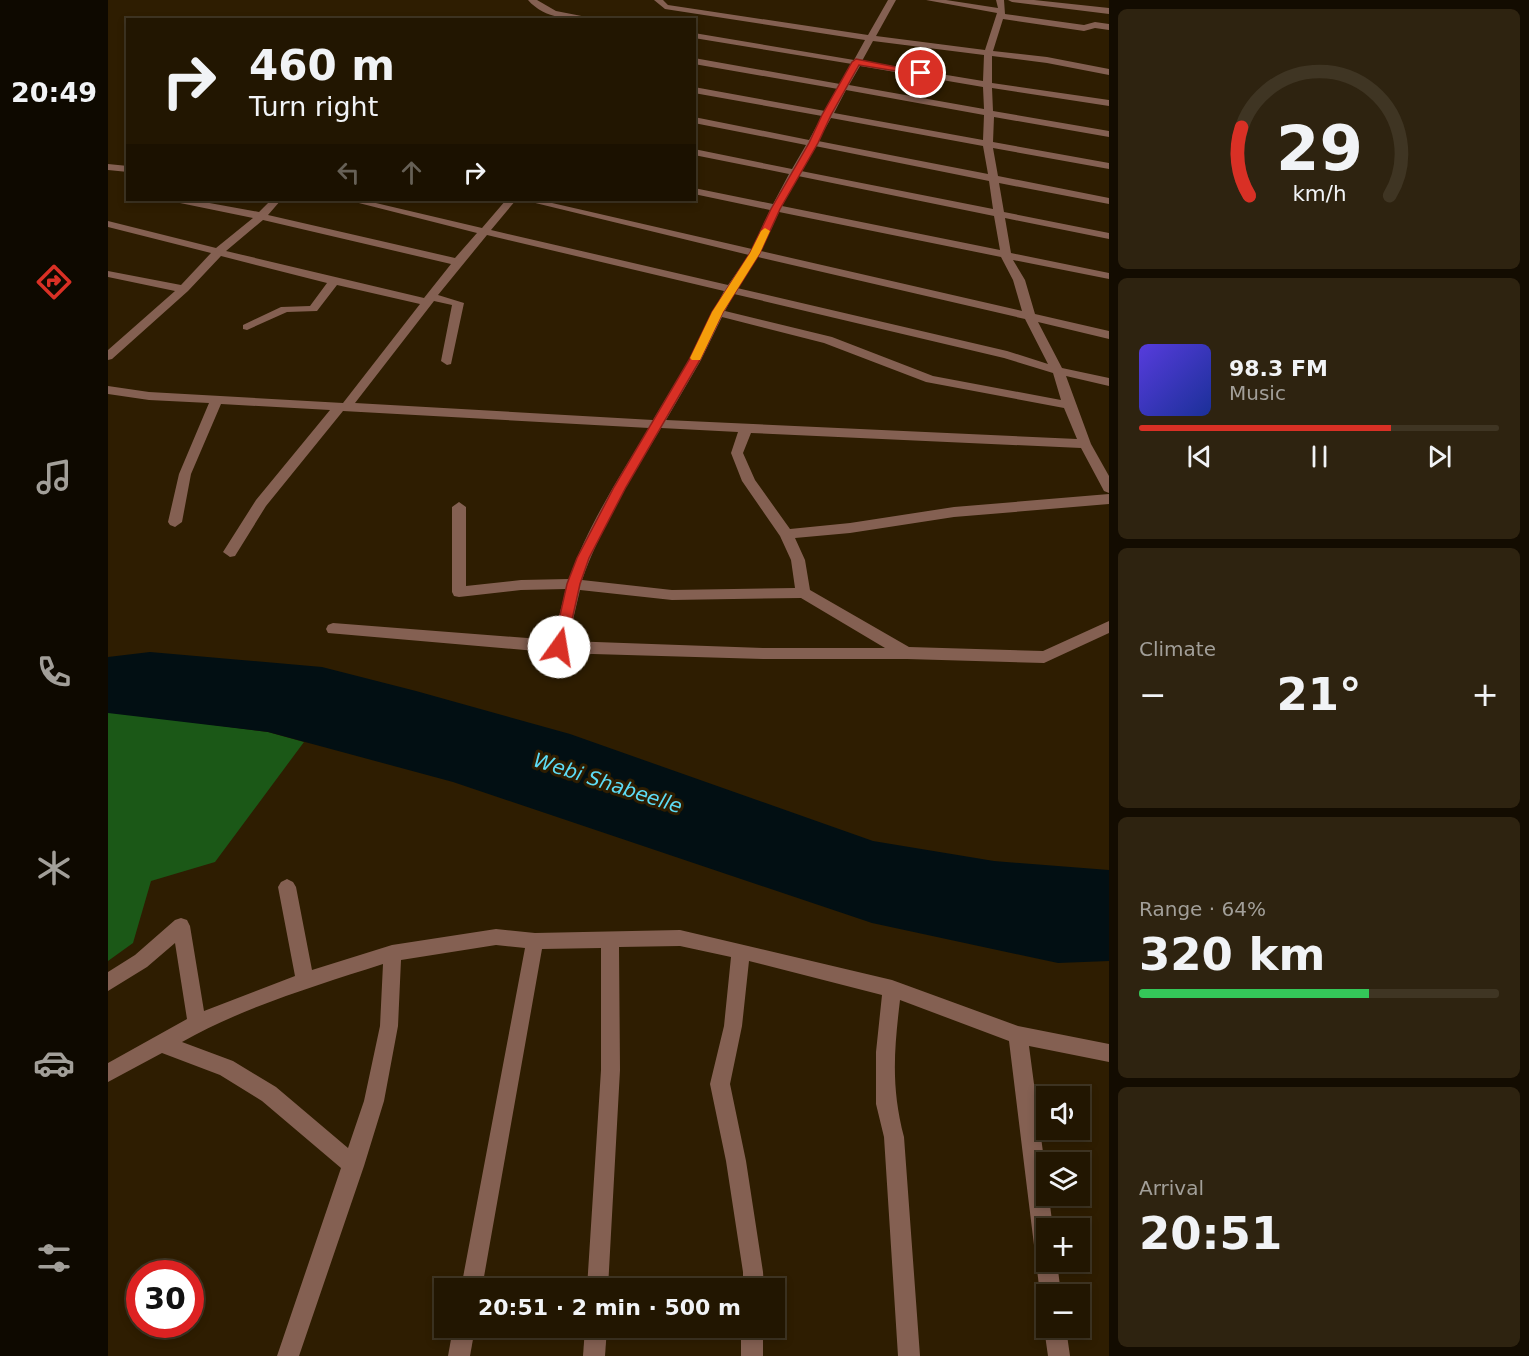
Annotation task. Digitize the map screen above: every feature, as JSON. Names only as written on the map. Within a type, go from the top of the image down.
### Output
[{"type":"street","points":[[532,0],[538,8],[547,11],[587,18]]},
{"type":"street","points":[[658,0],[666,7],[872,38],[1047,60],[1109,72]]},
{"type":"street","points":[[559,647],[574,584],[583,558],[620,487],[695,360],[717,312],[755,253],[775,209],[892,0]]},
{"type":"street","points":[[930,0],[1000,9],[1084,28],[1095,25],[1109,26]]},
{"type":"street","points":[[1012,0],[1109,11]]},
{"type":"street","points":[[1000,9],[988,53],[988,144],[1006,256],[1019,280],[1030,318],[1058,371],[1085,444],[1109,488]]},
{"type":"street","points":[[1099,10],[1109,26]]},
{"type":"street","points":[[696,36],[1109,103]]},
{"type":"street","points":[[696,61],[989,115],[1109,134]]},
{"type":"street","points":[[696,90],[1109,166]]},
{"type":"street","points":[[696,120],[1109,201]]},
{"type":"street","points":[[696,152],[1109,236]]},
{"type":"street","points":[[108,167],[126,169]]},
{"type":"street","points":[[696,191],[1109,276]]},
{"type":"street","points":[[185,201],[261,216],[458,262]]},
{"type":"street","points":[[108,356],[184,289],[219,252],[275,201]]},
{"type":"street","points":[[356,201],[1007,355],[1058,371],[1109,382]]},
{"type":"street","points":[[230,552],[261,503],[342,407],[482,232],[510,201]]},
{"type":"street","points":[[532,201],[1109,335]]},
{"type":"street","points":[[108,224],[334,281],[458,303],[447,361]]},
{"type":"street","points":[[108,274],[184,289]]},
{"type":"street","points":[[247,327],[285,309],[313,309],[334,281]]},
{"type":"street","points":[[717,312],[828,340],[930,379],[1069,405]]},
{"type":"street","points":[[108,390],[149,396],[342,407],[1085,444]]},
{"type":"street","points":[[175,522],[185,474],[216,400]]},
{"type":"street","points":[[746,428],[737,453],[748,482],[786,534],[798,560],[803,593]]},
{"type":"street","points":[[786,534],[850,528],[954,512],[1109,499]]},
{"type":"street","points":[[459,507],[459,592],[521,585],[574,584],[672,595],[803,593],[907,653]]},
{"type":"street","points":[[333,629],[559,647],[802,655],[907,653],[1044,657],[1109,627]]},
{"type":"street","points":[[287,887],[305,981]]},
{"type":"street","points":[[108,982],[141,961],[181,926],[197,1023]]},
{"type":"street","points":[[108,1073],[197,1023],[305,981],[392,953],[496,937],[535,941],[680,938],[892,989],[1018,1035],[1109,1053]]},
{"type":"street","points":[[599,1278],[611,1062],[613,990],[610,940]]},
{"type":"street","points":[[473,1278],[535,941]]},
{"type":"street","points":[[741,951],[733,1026],[720,1084],[736,1161],[753,1278]]},
{"type":"street","points":[[288,1356],[354,1166],[374,1101],[389,1026],[392,953]]},
{"type":"street","points":[[892,989],[885,1052],[886,1104],[894,1137],[909,1356]]},
{"type":"street","points":[[1018,1035],[1050,1284]]},
{"type":"street","points":[[161,1043],[226,1068],[269,1094],[354,1166]]},
{"type":"street","points":[[459,1356],[462,1338]]},
{"type":"street","points":[[594,1356],[595,1338]]},
{"type":"street","points":[[752,1338],[752,1356]]},
{"type":"street","points":[[1056,1338],[1059,1356]]},
{"type":"green space","points":[[115,712],[268,732],[304,742],[215,862],[151,881],[133,943],[108,961],[108,713]]},
{"type":"water","name":"Webi Shabeelle","points":[[150,652],[322,667],[416,691],[570,734],[873,841],[994,861],[1109,870],[1109,961],[1058,963],[872,923],[453,782],[268,732],[108,713],[108,657]]},
{"type":"slow traffic","points":[[696,358],[717,312],[755,253],[765,231]]},
{"type":"route","points":[[559,647],[574,584],[583,558],[620,487],[695,360],[717,312],[755,253],[775,209],[856,62],[921,73]]}]
